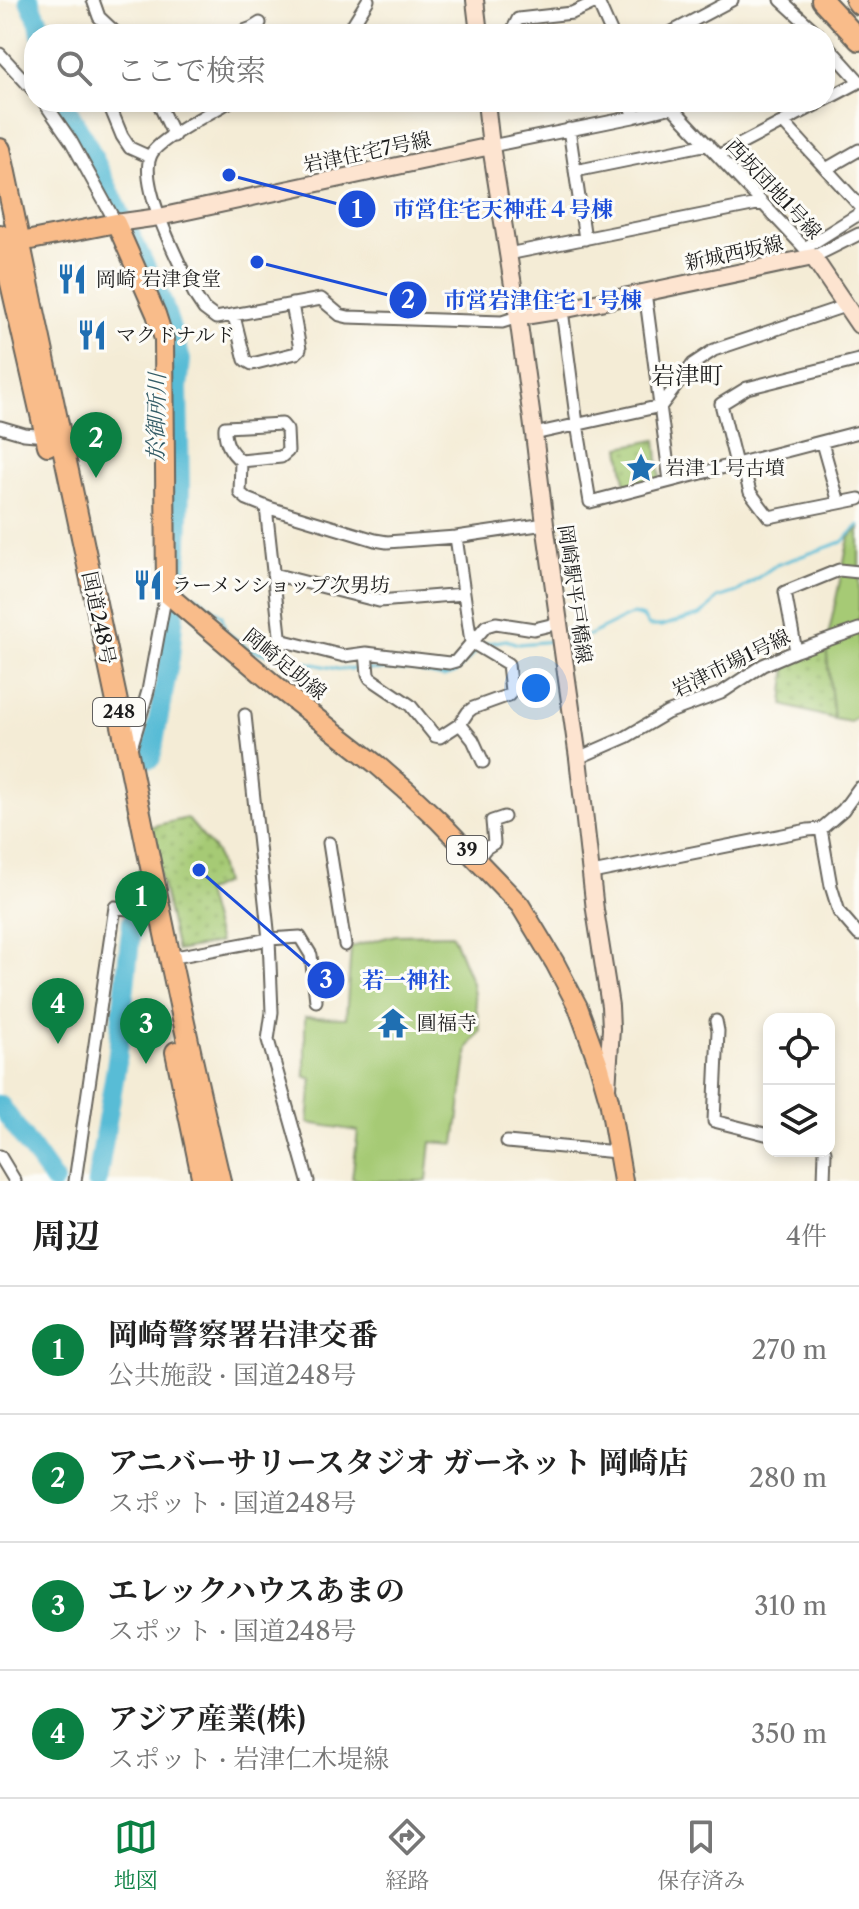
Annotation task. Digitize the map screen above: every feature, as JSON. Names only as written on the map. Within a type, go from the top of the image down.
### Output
[{"type":"highway","points":[[822,0],[859,40]]},
{"type":"highway","name":"国道248号","points":[[0,149],[5,242],[46,436],[152,907],[170,958],[220,1181]]},
{"type":"highway","name":"国道248号","points":[[5,242],[128,756],[152,907],[203,1181]]},
{"type":"main road","points":[[5,242],[116,223],[164,339],[173,599]]},
{"type":"main road","name":"岡崎足助線","points":[[173,599],[407,791],[520,905],[578,1007],[607,1093],[623,1181]]},
{"type":"street","points":[[93,0],[99,17],[106,24]]},
{"type":"street","points":[[353,24],[368,0]]},
{"type":"street","points":[[475,0],[478,24]]},
{"type":"street","points":[[687,24],[732,0]]},
{"type":"street","points":[[781,0],[804,24]]},
{"type":"street","points":[[516,24],[518,19],[572,13],[598,1],[608,24]]},
{"type":"street","points":[[0,54],[24,80]]},
{"type":"street","points":[[835,54],[859,82],[835,95]]},
{"type":"street","points":[[51,112],[71,141],[116,223]]},
{"type":"street","points":[[108,112],[130,148],[150,157]]},
{"type":"street","points":[[163,112],[174,136]]},
{"type":"street","points":[[210,112],[153,150],[147,165],[159,217],[196,297],[204,309],[216,318],[321,299],[340,315],[348,317],[502,322],[518,317]]},
{"type":"street","name":"岡崎駅平戸橋線","points":[[487,112],[518,317],[610,1006],[607,1093]]},
{"type":"street","points":[[632,112],[633,117]]},
{"type":"street","name":"西坂団地1号線","points":[[491,146],[650,112]]},
{"type":"street","name":"西坂団地1号線","points":[[682,112],[718,156],[809,253]]},
{"type":"street","points":[[718,156],[802,112]]},
{"type":"street","points":[[783,122],[859,205]]},
{"type":"street","points":[[569,129],[585,239]]},
{"type":"street","points":[[575,171],[708,144]]},
{"type":"street","name":"岩津住宅7号線","points":[[116,223],[159,217],[491,146]]},
{"type":"street","points":[[826,169],[859,150]]},
{"type":"street","points":[[508,254],[762,203]]},
{"type":"street","points":[[859,214],[809,253],[859,325]]},
{"type":"street","name":"新城西坂線","points":[[518,317],[645,292],[809,253],[859,234]]},
{"type":"street","points":[[645,292],[670,481]]},
{"type":"street","points":[[234,316],[245,360],[252,364],[296,353],[300,349],[292,304]]},
{"type":"street","points":[[534,434],[661,406],[693,364],[714,350],[845,306]]},
{"type":"street","points":[[562,310],[590,502],[859,432]]},
{"type":"street","points":[[859,360],[747,388],[721,404],[750,492],[769,517],[859,499]]},
{"type":"street","points":[[282,424],[287,430],[288,451],[281,457],[241,461],[226,442],[225,427],[282,424]]},
{"type":"street","points":[[0,427],[46,436]]},
{"type":"street","points":[[822,443],[839,503]]},
{"type":"street","points":[[241,461],[240,493],[272,509]]},
{"type":"street","points":[[545,524],[456,537],[387,542],[266,507],[280,635],[284,641],[344,656],[366,653],[452,663],[483,628],[496,623],[534,629],[559,623]]},
{"type":"street","points":[[456,537],[471,642]]},
{"type":"street","points":[[796,651],[785,592],[839,570],[859,572]]},
{"type":"street","points":[[273,574],[379,601],[464,594]]},
{"type":"street","points":[[128,756],[173,599]]},
{"type":"street","name":"岩津市場1号線","points":[[578,758],[626,737],[667,713],[721,693],[763,665],[859,629]]},
{"type":"street","points":[[366,653],[370,678],[410,705],[435,736],[444,736],[460,724],[473,708],[509,695],[511,691],[508,664],[471,642]]},
{"type":"street","points":[[245,715],[269,939],[272,1012],[268,1040],[308,1181]]},
{"type":"street","points":[[460,724],[473,740],[483,762]]},
{"type":"street","points":[[592,873],[821,829],[843,810],[859,788]]},
{"type":"street","points":[[476,860],[494,843],[492,821],[504,817]]},
{"type":"street","points":[[821,829],[839,912],[859,935]]},
{"type":"street","points":[[329,843],[345,945]]},
{"type":"street","points":[[75,1181],[115,907],[140,911],[152,907]]},
{"type":"street","points":[[170,958],[269,939],[300,937],[311,955],[316,1001]]},
{"type":"street","points":[[716,1021],[714,1121],[763,1133]]},
{"type":"street","points":[[507,1142],[617,1152]]},
{"type":"street","points":[[0,1156],[15,1181]]},
{"type":"street","points":[[824,1181],[825,1157]]},
{"type":"green space","points":[[656,440],[660,479],[626,488],[620,447]]},
{"type":"green space","points":[[859,528],[859,715],[850,722],[834,719],[826,646],[849,538]]},
{"type":"green space","points":[[826,646],[834,719],[783,705],[787,663]]},
{"type":"green space","points":[[187,818],[216,852],[224,883],[205,892],[219,943],[177,951],[149,827]]},
{"type":"green space","points":[[452,934],[472,983],[480,1031],[468,1048],[455,1144],[431,1142],[427,1181],[360,1181],[352,1178],[358,1131],[308,1123],[312,1079],[305,1076],[305,1017],[346,1018],[351,947],[395,935]]},
{"type":"waterway","name":"於御所川","points":[[29,0],[39,24]]},
{"type":"waterway","name":"於御所川","points":[[69,112],[162,301],[181,360],[176,590],[170,657],[151,758]]},
{"type":"waterway","points":[[566,639],[587,636],[633,614],[643,617],[649,626],[661,626],[700,615],[717,598],[737,592],[776,565],[842,542],[859,525]]},
{"type":"waterway","points":[[176,590],[198,597],[222,616],[225,631],[250,650],[337,669],[413,670],[443,677],[455,673],[479,649]]},
{"type":"waterway","points":[[484,644],[506,640],[518,644],[555,641]]},
{"type":"waterway","name":"於御所川","points":[[97,1181],[117,1061],[132,921]]},
{"type":"waterway","points":[[0,1105],[54,1181]]},
{"type":"place","name":"市営住宅天神荘４号棟","points":[[229,175]]},
{"type":"place","name":"市営岩津住宅１号棟","points":[[257,262]]},
{"type":"place","name":"岡崎 岩津食堂","points":[[72,279]]},
{"type":"place","name":"マクドナルド","points":[[92,335]]},
{"type":"place","name":"岩津１号古墳","points":[[641,468]]},
{"type":"place","name":"アニバーサリースタジオ ガーネット 岡崎店","points":[[96,478]]},
{"type":"place","name":"ラーメンショップ次男坊","points":[[148,585]]},
{"type":"place","name":"若一神社","points":[[199,870]]},
{"type":"place","name":"岡崎警察署岩津交番","points":[[141,937]]},
{"type":"place","name":"圓福寺","points":[[393,1023]]},
{"type":"place","name":"アジア産業(株)","points":[[58,1044]]},
{"type":"place","name":"エレックハウスあまの","points":[[146,1064]]},
{"type":"district","name":"岩津町","points":[[687,376]]}]
